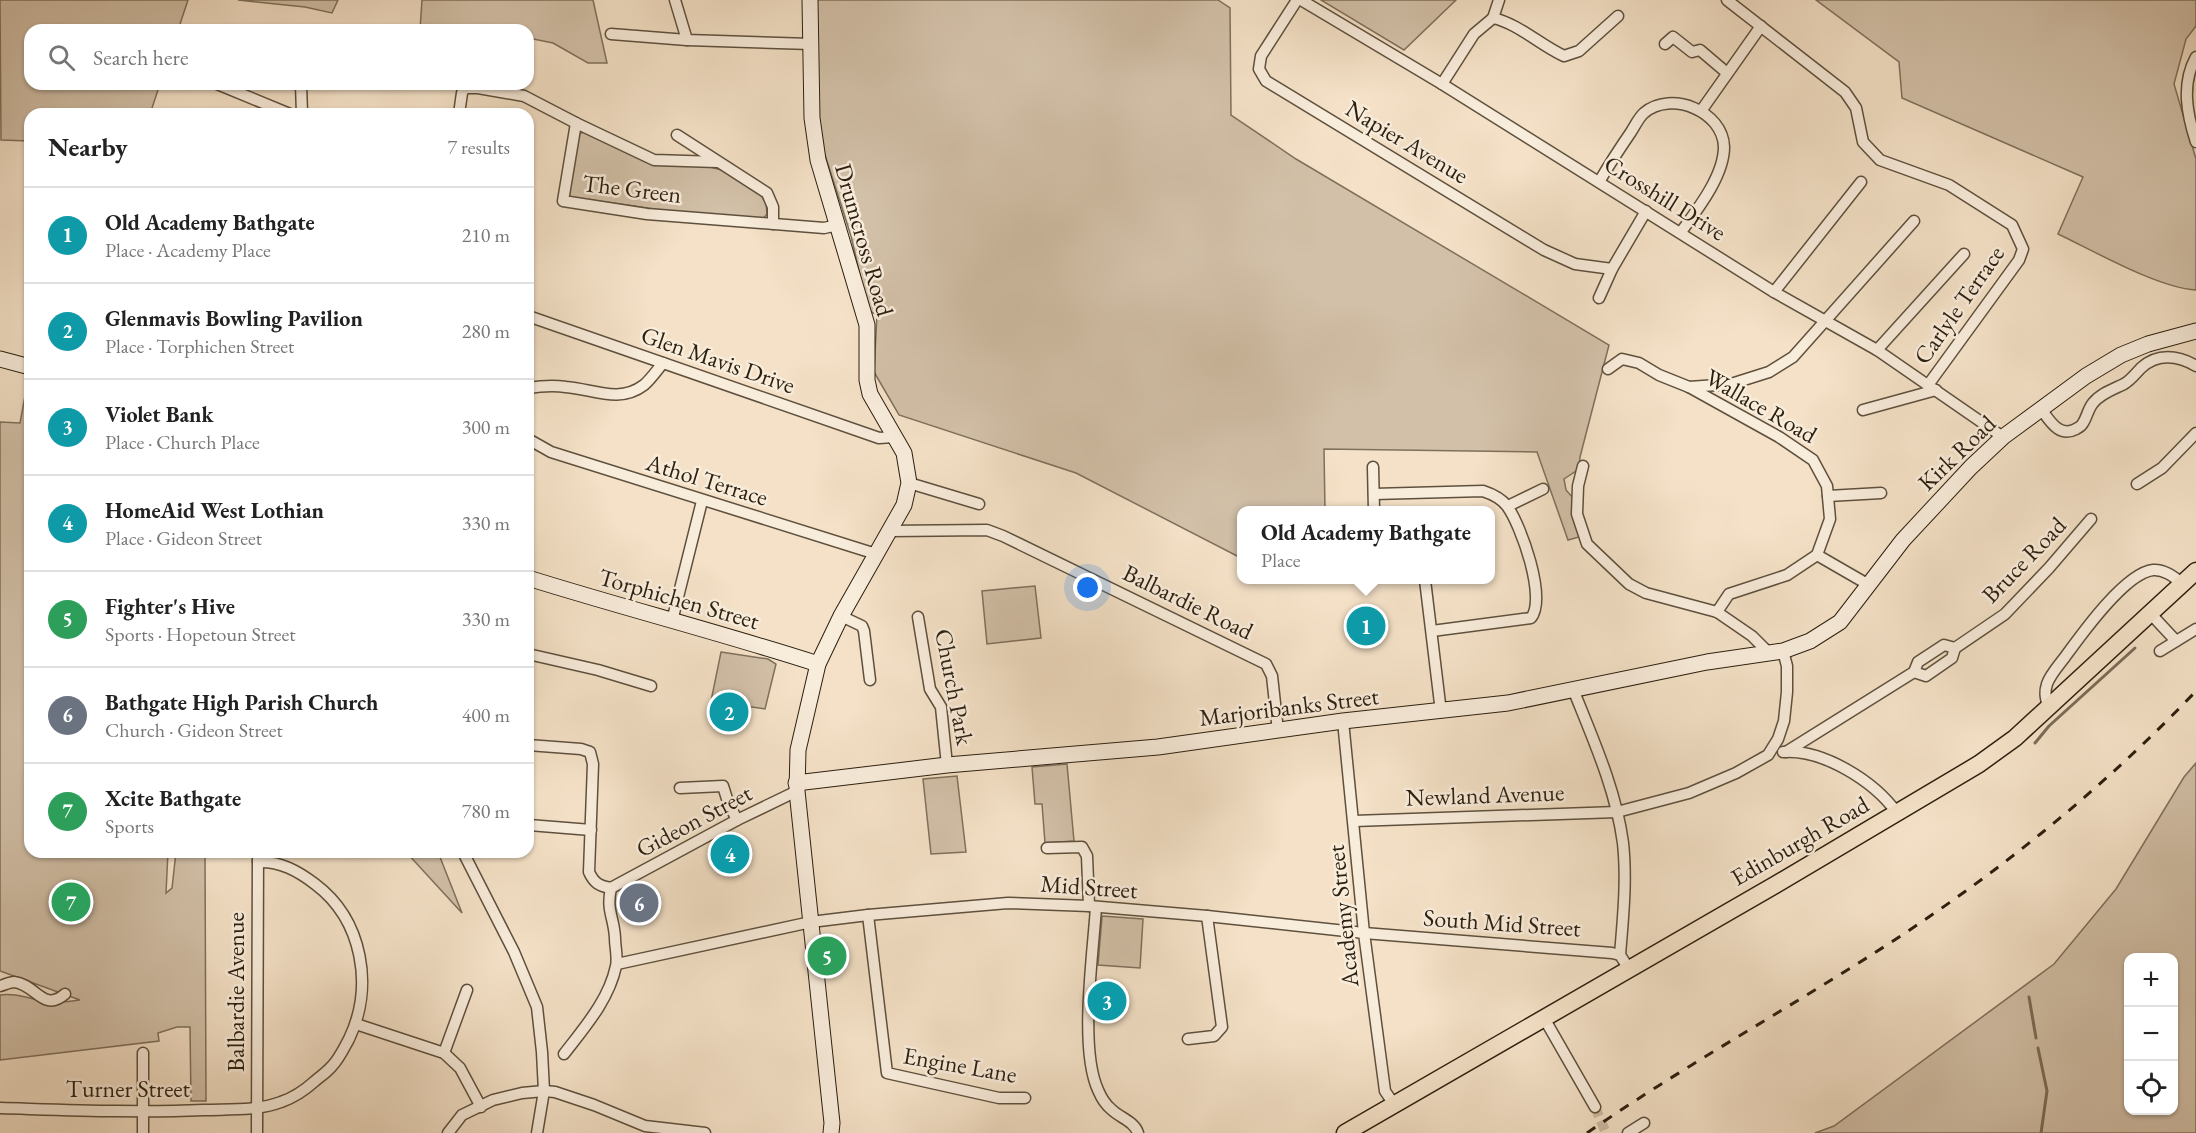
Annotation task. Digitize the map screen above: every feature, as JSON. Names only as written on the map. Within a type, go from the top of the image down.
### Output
[{"type":"main road","name":"Drumcross Road","points":[[810,0],[813,134],[818,160],[867,325],[867,380],[870,394],[904,453],[909,483],[904,505],[841,616],[818,664],[801,734],[796,767],[829,1092],[831,1133]]},
{"type":"main road","name":"Kirk Road","points":[[1783,651],[1810,641],[1840,622],[1903,540],[1971,467],[2003,437],[2086,376],[2121,355],[2155,342],[2196,331]]},
{"type":"main road","points":[[0,359],[24,365]]},
{"type":"main road","name":"Edinburgh Road","points":[[1345,1133],[1544,1018],[1625,962],[1897,813],[1979,764],[2015,738],[2196,571]]},
{"type":"main road","name":"Torphichen Street","points":[[534,580],[818,664]]},
{"type":"main road","name":"Marjoribanks Street","points":[[797,787],[947,765],[1158,747],[1508,703],[1768,652],[1783,651]]},
{"type":"street","points":[[675,0],[687,40]]},
{"type":"street","name":"Crosshill Drive","points":[[1299,0],[1442,84],[1774,292],[1876,350],[2003,437]]},
{"type":"street","name":"Napier Avenue","points":[[1299,0],[1261,56],[1259,69],[1266,81],[1544,250],[1575,264],[1612,269]]},
{"type":"street","points":[[1442,84],[1474,34],[1494,18],[1499,0]]},
{"type":"street","points":[[1701,111],[1761,26],[1727,0]]},
{"type":"street","points":[[1494,18],[1505,21],[1564,56],[1579,51],[1618,16]]},
{"type":"street","name":"Carlyle Terrace","points":[[1761,26],[1845,92],[1856,108],[1863,141],[1881,160],[1949,185],[2012,225],[2024,249],[2004,283],[1932,388]]},
{"type":"street","points":[[611,34],[687,40],[811,44]]},
{"type":"street","points":[[1665,44],[1672,37],[1692,52],[1700,50],[1727,73]]},
{"type":"street","points":[[2196,57],[2187,86],[2188,115],[2196,142]]},
{"type":"street","points":[[232,90],[275,108]]},
{"type":"street","points":[[301,90],[302,108]]},
{"type":"street","name":"The Green","points":[[460,108],[464,90]]},
{"type":"street","name":"The Green","points":[[490,90],[524,96],[654,159],[717,162]]},
{"type":"street","points":[[1599,182],[1643,113],[1660,104],[1680,103],[1701,111],[1719,128],[1724,147],[1717,174],[1707,195],[1681,232]]},
{"type":"street","name":"The Green","points":[[576,123],[563,201],[647,214],[824,228],[838,225]]},
{"type":"street","name":"The Green","points":[[676,135],[767,193],[773,207],[773,224]]},
{"type":"street","points":[[1774,292],[1861,182]]},
{"type":"street","points":[[1599,298],[1612,269],[1646,211]]},
{"type":"street","points":[[1689,387],[1731,384],[1769,372],[1793,357],[1914,221]]},
{"type":"street","points":[[1876,350],[1964,254]]},
{"type":"street","name":"Glen Mavis Drive","points":[[534,318],[879,438],[894,437]]},
{"type":"street","points":[[2041,409],[2054,427],[2062,432],[2070,432],[2082,425],[2092,403],[2126,383],[2142,367],[2157,358],[2174,357],[2187,360],[2196,366]]},
{"type":"street","name":"Wallace Road","points":[[1608,369],[1622,359],[1639,363],[1659,375],[1689,387],[1779,437],[1813,460],[1827,486],[1830,519],[1817,555]]},
{"type":"street","points":[[534,387],[568,387],[606,395],[626,393],[646,384],[663,363]]},
{"type":"street","points":[[1863,410],[1932,388]]},
{"type":"street","points":[[2137,484],[2162,468],[2196,433]]},
{"type":"street","name":"Athol Terrace","points":[[534,442],[551,452],[876,554]]},
{"type":"street","points":[[1583,466],[1578,486],[1577,514],[1587,544],[1629,584],[1646,593],[1717,612],[1752,636],[1768,652]]},
{"type":"street","points":[[1373,467],[1374,506]]},
{"type":"street","points":[[909,483],[979,504]]},
{"type":"street","points":[[1508,506],[1543,489]]},
{"type":"street","points":[[1374,494],[1483,491],[1492,494],[1508,506],[1532,561],[1536,608],[1532,618],[1432,631]]},
{"type":"street","points":[[1828,496],[1881,493]]},
{"type":"street","points":[[672,621],[702,501]]},
{"type":"street","name":"Bruce Road","points":[[1914,672],[1926,676],[1952,658],[1955,648],[2005,614],[2091,519]]},
{"type":"street","name":"Balbardie Road","points":[[889,531],[987,530],[1266,664],[1272,676],[1278,731]]},
{"type":"street","points":[[1717,612],[1729,594],[1787,575],[1817,555],[1869,585]]},
{"type":"street","points":[[2048,707],[2044,694],[2047,682],[2085,630],[2127,584],[2140,574],[2154,570],[2166,572],[2182,583]]},
{"type":"street","points":[[1426,584],[1440,712]]},
{"type":"street","points":[[2149,612],[2176,641]]},
{"type":"street","points":[[841,616],[862,626],[870,680]]},
{"type":"street","name":"Church Park","points":[[918,617],[930,689],[941,707],[947,765]]},
{"type":"street","points":[[2160,651],[2196,629]]},
{"type":"street","name":"Bruce Road","points":[[1786,752],[1914,672],[1918,662],[1944,645],[1955,648]]},
{"type":"street","points":[[1768,755],[1778,739],[1784,721],[1787,692],[1783,651]]},
{"type":"street","points":[[534,655],[598,670],[651,686]]},
{"type":"street","points":[[1573,689],[1602,763],[1617,812],[1625,873],[1625,962]]},
{"type":"street","name":"Academy Street","points":[[1343,722],[1364,933],[1385,1091],[1393,1104]]},
{"type":"street","points":[[534,745],[581,749],[590,752],[593,764],[589,872],[593,881],[601,887],[611,888],[608,904],[614,928],[616,964],[610,986],[591,1019],[564,1054]]},
{"type":"street","points":[[1768,755],[1786,752],[1817,758],[1848,771],[1870,783],[1886,798],[1897,813]]},
{"type":"street","name":"Newland Avenue","points":[[1354,821],[1617,812],[1689,793],[1736,773],[1768,755]]},
{"type":"street","points":[[680,788],[723,786],[737,820]]},
{"type":"street","name":"Gideon Street","points":[[611,888],[797,787]]},
{"type":"street","points":[[534,825],[591,830]]},
{"type":"street","points":[[1047,848],[1082,847],[1087,856],[1092,907],[1090,1063],[1098,1091],[1109,1108],[1136,1128],[1138,1133]]},
{"type":"street","name":"Balbardie Avenue","points":[[256,1133],[258,858]]},
{"type":"street","name":"Turner Street","points":[[0,1108],[143,1111],[256,1108],[281,1102],[305,1090],[334,1065],[356,1024],[362,998],[363,973],[358,947],[347,922],[324,891],[289,867],[260,858]]},
{"type":"street","points":[[466,858],[514,952],[537,1007],[544,1091],[537,1133]]},
{"type":"street","name":"Mid Street","points":[[616,964],[811,922],[1008,903],[1207,916],[1364,933]]},
{"type":"street","name":"Engine Lane","points":[[868,915],[887,1073],[999,1098],[1025,1098]]},
{"type":"street","points":[[1193,1037],[1214,1036],[1220,1032],[1222,1027],[1207,916]]},
{"type":"street","name":"South Mid Street","points":[[1364,933],[1625,962]]},
{"type":"street","points":[[0,986],[14,982],[47,1001],[57,1001],[65,994]]},
{"type":"street","points":[[444,1053],[466,990]]},
{"type":"street","points":[[1544,1018],[1594,1107]]},
{"type":"street","points":[[356,1024],[444,1053],[460,1068],[481,1107]]},
{"type":"street","points":[[142,1053],[143,1133]]},
{"type":"street","points":[[448,1133],[462,1115],[493,1100],[522,1093],[544,1091],[555,1092],[645,1126],[705,1133]]},
{"type":"street","points":[[1628,1133],[1644,1123]]},
{"type":"shaded area","points":[[0,0],[188,0],[180,24],[24,24],[24,90],[158,90],[152,108],[24,108],[24,141],[1,140]]},
{"type":"shaded area","points":[[238,0],[338,0],[332,13],[305,7]]},
{"type":"shaded area","points":[[422,0],[593,0],[607,63],[588,63],[553,43],[534,39],[534,24],[420,24]]},
{"type":"shaded area","points":[[817,0],[1218,0],[1230,8],[1231,115],[1296,159],[1609,345],[1580,457],[1579,469],[1564,479],[1566,490],[1574,499],[1579,537],[1568,540],[1537,452],[1324,449],[1325,506],[1237,506],[1237,556],[1076,473],[899,415],[874,372],[877,315],[868,310],[851,236],[818,133]]},
{"type":"shaded area","points":[[1321,0],[1456,0],[1404,50]]},
{"type":"shaded area","points":[[1816,0],[2196,0],[2196,26],[2186,39],[2174,84],[2196,159],[2196,290],[2181,288],[2145,276],[2058,234],[2083,177],[1902,98],[1899,62]]},
{"type":"shaded area","points":[[584,132],[652,164],[702,165],[722,170],[761,195],[766,204],[767,214],[763,219],[675,212],[571,197],[568,194],[578,134]]},
{"type":"shaded area","points":[[24,402],[24,858],[168,858],[166,893],[172,888],[175,858],[205,858],[206,1101],[191,1101],[190,1027],[177,1027],[158,1033],[159,1041],[0,1060],[0,995],[54,1002],[80,1000],[0,971],[0,422],[20,423]]},
{"type":"shaded area","points":[[1035,586],[1041,638],[987,644],[982,591]]},
{"type":"shaded area","points":[[721,652],[768,659],[776,664],[765,709],[711,701]]},
{"type":"shaded area","points":[[2196,763],[2196,1133],[1815,1133],[1834,1126],[2054,964],[2116,889],[2184,777]]},
{"type":"shaded area","points":[[1067,764],[1074,841],[1045,843],[1042,804],[1035,804],[1032,767]]},
{"type":"shaded area","points":[[957,776],[966,852],[931,854],[923,779]]},
{"type":"shaded area","points":[[412,858],[440,858],[462,913]]},
{"type":"shaded area","points":[[1102,916],[1143,919],[1140,968],[1098,965]]},
{"type":"waterway","points":[[2035,743],[2049,726],[2135,648]]},
{"type":"waterway","points":[[2029,997],[2036,1038]]},
{"type":"waterway","points":[[2038,1048],[2047,1091],[2041,1133]]},
{"type":"tunnel","points":[[1595,1107],[1606,1133]]},
{"type":"railway","points":[[1587,1133],[1691,1065],[1868,957],[1956,898],[2081,800],[2159,729],[2196,691]]},
{"type":"place","name":"Old Academy Bathgate","points":[[1366,626]]},
{"type":"place","name":"Glenmavis Bowling Pavilion","points":[[729,712]]},
{"type":"place","name":"HomeAid West Lothian","points":[[730,854]]},
{"type":"place","name":"Xcite Bathgate","points":[[71,902]]},
{"type":"place","name":"Bathgate High Parish Church","points":[[639,903]]},
{"type":"place","name":"Fighter's Hive","points":[[827,956]]},
{"type":"place","name":"Violet Bank","points":[[1107,1001]]}]
